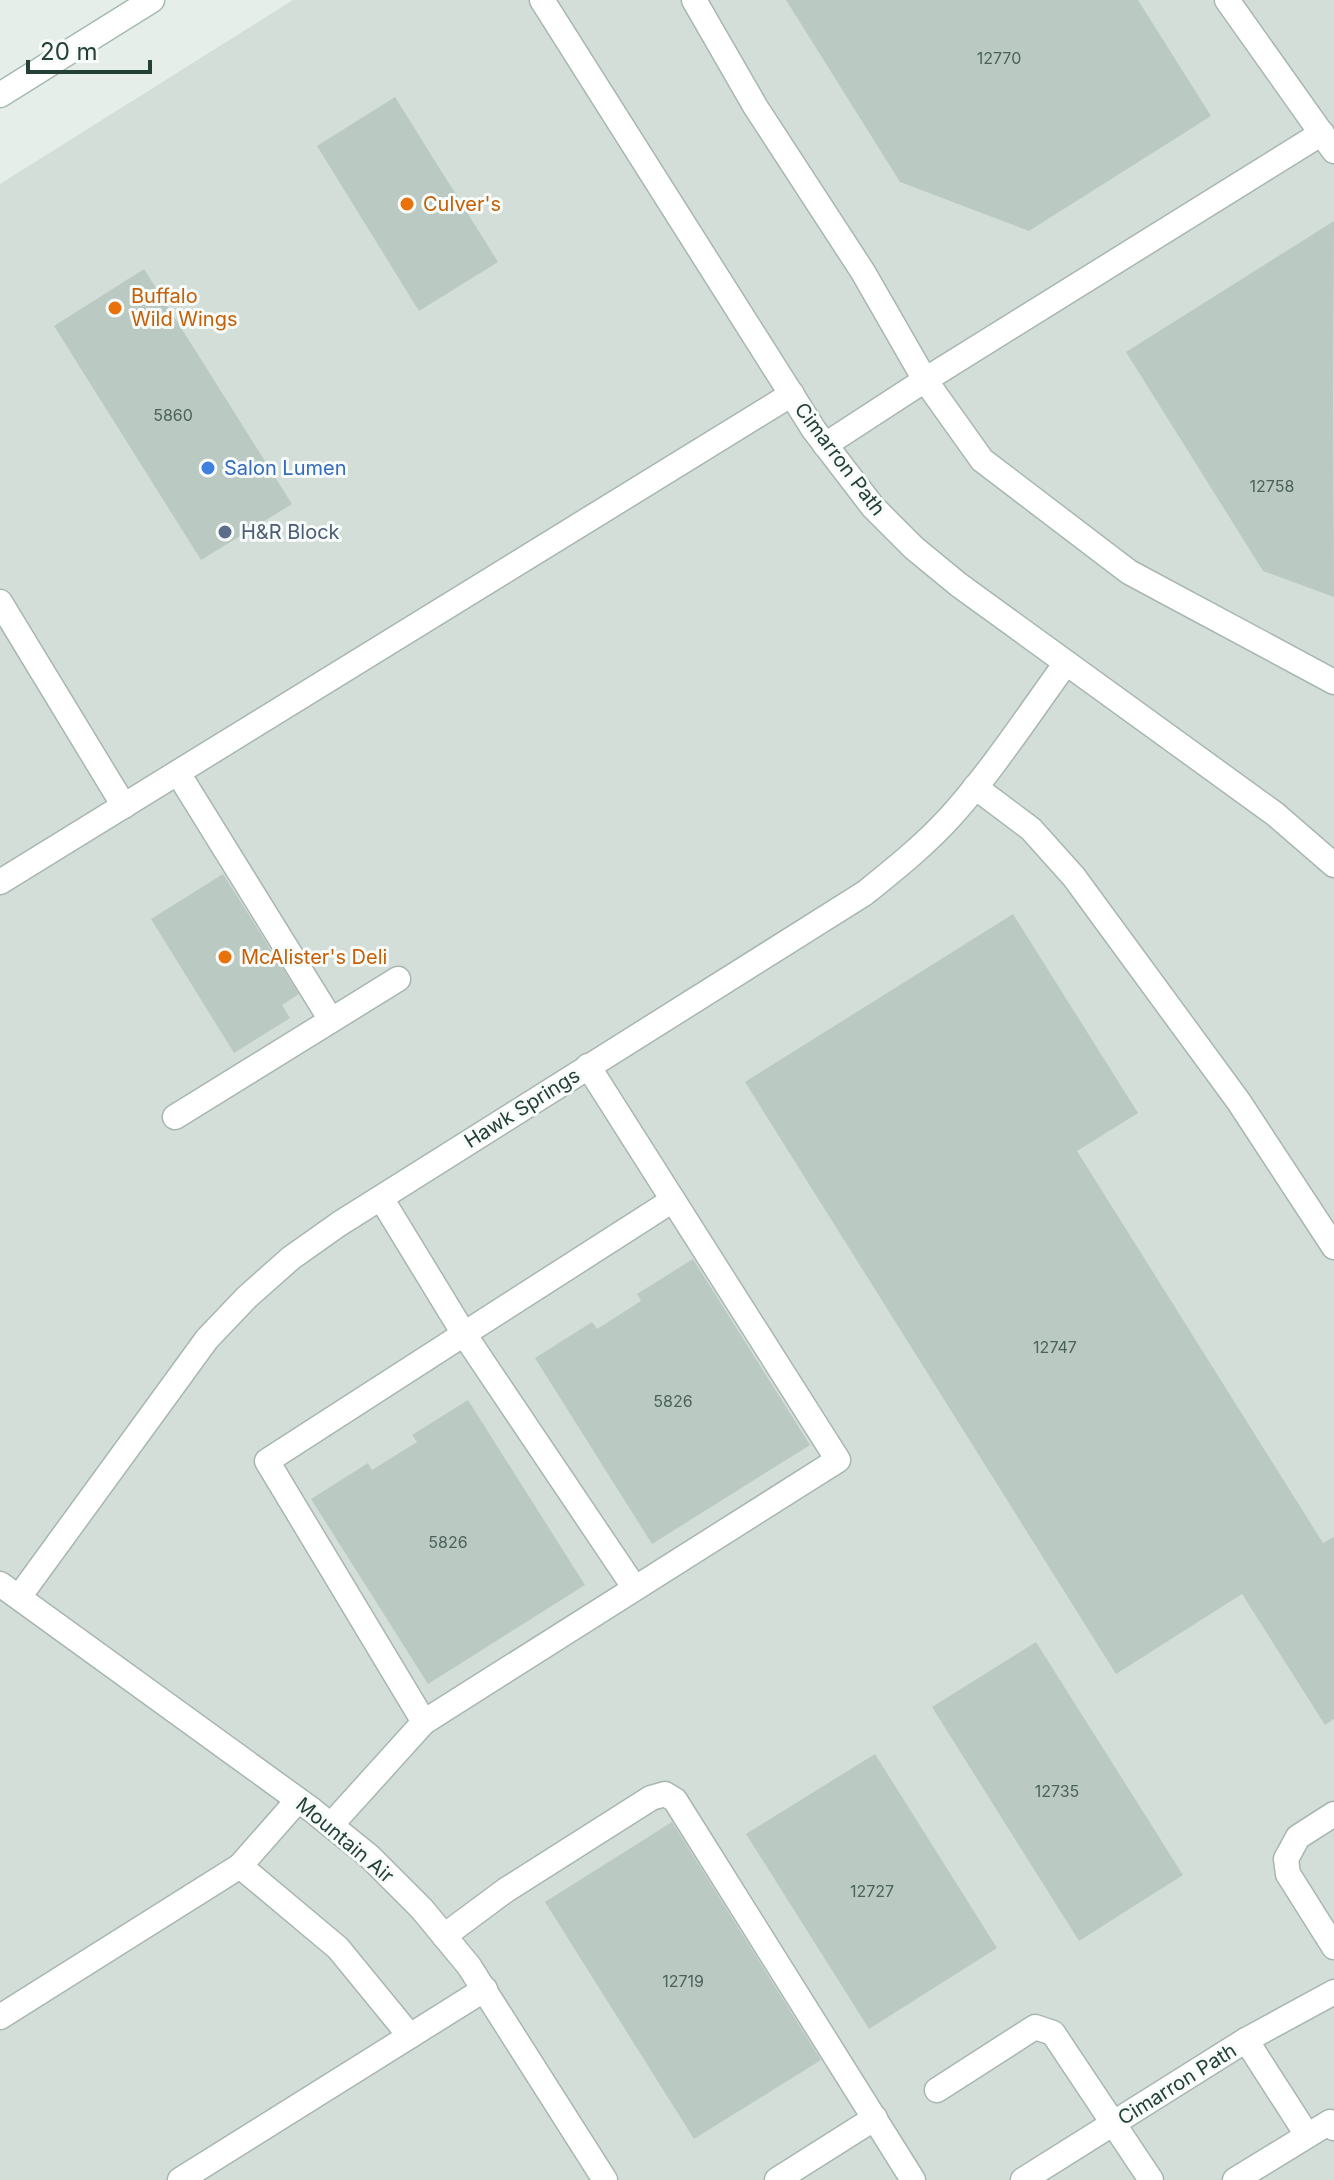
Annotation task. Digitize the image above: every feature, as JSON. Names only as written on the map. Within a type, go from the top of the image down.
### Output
[{"type":"street","points":[[0,95],[152,0]]},
{"type":"street","name":"Cimarron Path","points":[[542,0],[825,445],[873,507],[914,548],[959,585],[1275,814],[1334,865]]},
{"type":"street","points":[[694,0],[755,106],[863,272],[925,380],[982,460],[1129,572],[1334,682]]},
{"type":"street","points":[[825,445],[925,380],[1328,142],[1227,0]]},
{"type":"street","points":[[0,882],[792,394]]},
{"type":"street","points":[[0,602],[124,806]]},
{"type":"street","name":"Hawk Springs","points":[[9,1591],[207,1339],[247,1297],[291,1258],[588,1066],[865,893],[911,857],[952,815],[1066,663]]},
{"type":"street","points":[[178,773],[331,1020]]},
{"type":"street","points":[[975,787],[1031,829],[1074,877],[1239,1102],[1334,1247]]},
{"type":"street","points":[[175,1117],[398,979]]},
{"type":"street","points":[[331,1825],[424,1722],[838,1460],[588,1066]]},
{"type":"street","points":[[381,1198],[464,1334],[634,1587]]},
{"type":"street","points":[[424,1722],[267,1461],[673,1200]]},
{"type":"street","name":"Mountain Air","points":[[9,1591],[298,1800],[369,1856],[422,1909],[485,1989],[605,2180]]},
{"type":"street","points":[[444,1936],[506,1890],[651,1798],[665,1794],[675,1800],[913,2180]]},
{"type":"street","points":[[0,2017],[240,1866],[298,1800]]},
{"type":"street","points":[[1334,1814],[1298,1837],[1286,1859],[1288,1874],[1334,1947]]},
{"type":"street","points":[[240,1866],[338,1948],[410,2036]]},
{"type":"street","points":[[180,2180],[485,1989]]},
{"type":"street","name":"Cimarron Path","points":[[1023,2180],[1246,2040],[1334,1992]]},
{"type":"street","points":[[937,2090],[1035,2027],[1053,2033],[1151,2180]]},
{"type":"street","points":[[1246,2040],[1307,2135]]},
{"type":"street","points":[[777,2180],[875,2118]]},
{"type":"street","points":[[1235,2180],[1330,2122],[1334,2128]]},
{"type":"shaded area","points":[[293,0],[1334,0],[1334,2180],[0,2180],[0,184]]},
{"type":"building","points":[[786,0],[1138,0],[1211,116],[1029,231],[900,182]]},
{"type":"building","name":"Culver's","points":[[395,97],[498,262],[419,311],[317,146]]},
{"type":"building","points":[[1334,221],[1334,597],[1263,571],[1126,352]]},
{"type":"building","points":[[144,269],[292,504],[201,560],[54,326]]},
{"type":"building","name":"McAlister's Deli","points":[[223,874],[299,994],[282,1005],[290,1018],[234,1053],[151,919]]},
{"type":"building","points":[[1013,914],[1138,1113],[1077,1151],[1323,1543],[1334,1537],[1334,1719],[1325,1725],[1242,1594],[1116,1674],[745,1082]]},
{"type":"building","points":[[693,1259],[810,1445],[652,1544],[535,1358],[592,1322],[597,1329],[641,1301],[637,1294]]},
{"type":"building","points":[[468,1400],[585,1585],[428,1684],[311,1499],[368,1463],[372,1470],[417,1442],[412,1435]]},
{"type":"building","points":[[1036,1642],[1183,1875],[1079,1941],[932,1707]]},
{"type":"building","points":[[875,1754],[997,1948],[869,2029],[746,1834]]},
{"type":"building","points":[[672,1822],[821,2060],[694,2139],[545,1902]]},
{"type":"place","name":"Culver's","points":[[407,204]]},
{"type":"place","name":"Buffalo Wild Wings","points":[[115,308]]},
{"type":"place","name":"Salon Lumen","points":[[208,468]]},
{"type":"place","name":"H&R Block","points":[[225,532]]},
{"type":"place","name":"McAlister's Deli","points":[[225,957]]}]
